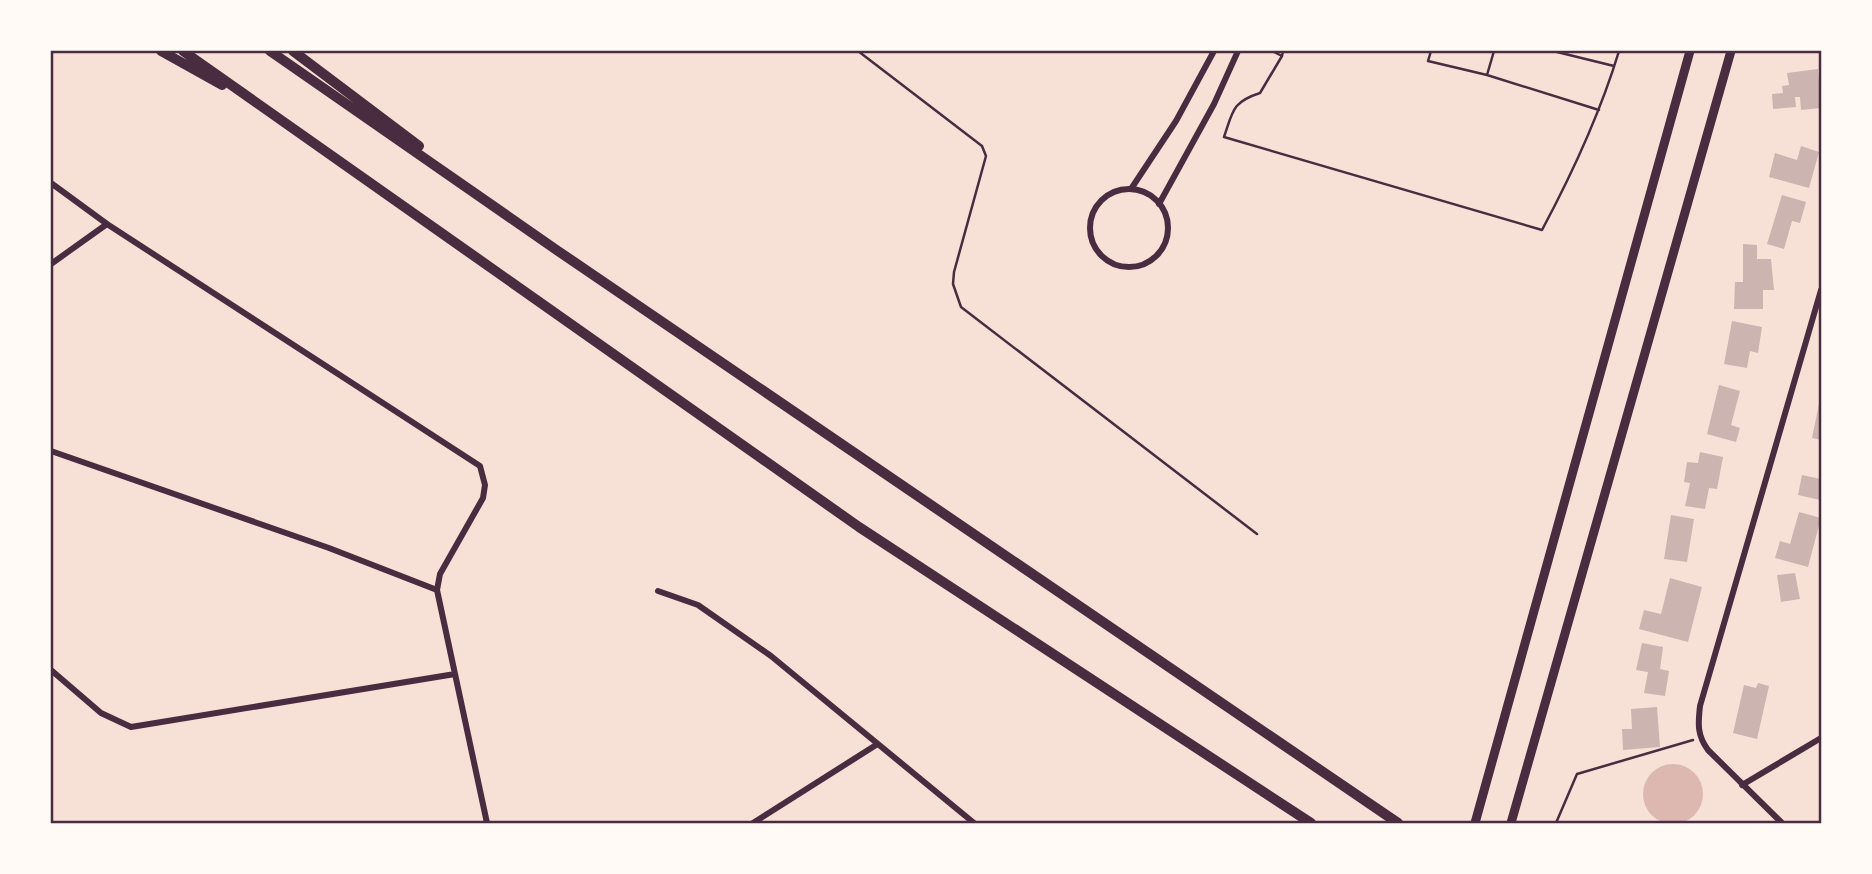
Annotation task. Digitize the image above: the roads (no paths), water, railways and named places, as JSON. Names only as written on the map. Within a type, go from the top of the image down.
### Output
[{"type":"highway","points":[[161,51],[270,111]]},
{"type":"highway","points":[[183,51],[859,527],[1311,823]]},
{"type":"highway","points":[[270,51],[558,251],[1398,823]]},
{"type":"highway","points":[[293,51],[558,251]]},
{"type":"main road","points":[[1475,823],[1688,51]]},
{"type":"main road","points":[[1512,821],[1731,51]]},
{"type":"street","points":[[1130,189],[1176,121],[1214,51]]},
{"type":"street","points":[[1159,204],[1213,104],[1238,51]]},
{"type":"street","points":[[51,183],[107,224],[480,466],[485,485],[483,498],[440,573],[438,590],[488,823]]},
{"type":"street","points":[[1130,189],[1151,196],[1159,204],[1167,225],[1167,237],[1156,256],[1132,267],[1107,261],[1091,239],[1093,214],[1109,195],[1130,189]]},
{"type":"street","points":[[51,264],[107,224]]},
{"type":"street","points":[[1782,823],[1742,785],[1699,737],[1700,706],[1821,290]]},
{"type":"street","points":[[51,451],[329,548],[438,590]]},
{"type":"street","points":[[658,591],[698,606],[771,656],[876,746],[974,823]]},
{"type":"street","points":[[51,670],[101,713],[131,727],[455,674]]},
{"type":"street","points":[[1742,785],[1821,738]]},
{"type":"street","points":[[753,823],[876,746]]},
{"type":"lane","points":[[1272,51],[1282,56]]},
{"type":"lane","points":[[1283,51],[1260,93],[1242,99],[1233,108],[1224,137],[1542,230],[1573,174],[1619,51]]},
{"type":"lane","points":[[1431,51],[1428,61],[1487,75],[1599,110]]},
{"type":"lane","points":[[1487,75],[1494,51]]},
{"type":"lane","points":[[1553,51],[1614,66]]}]
